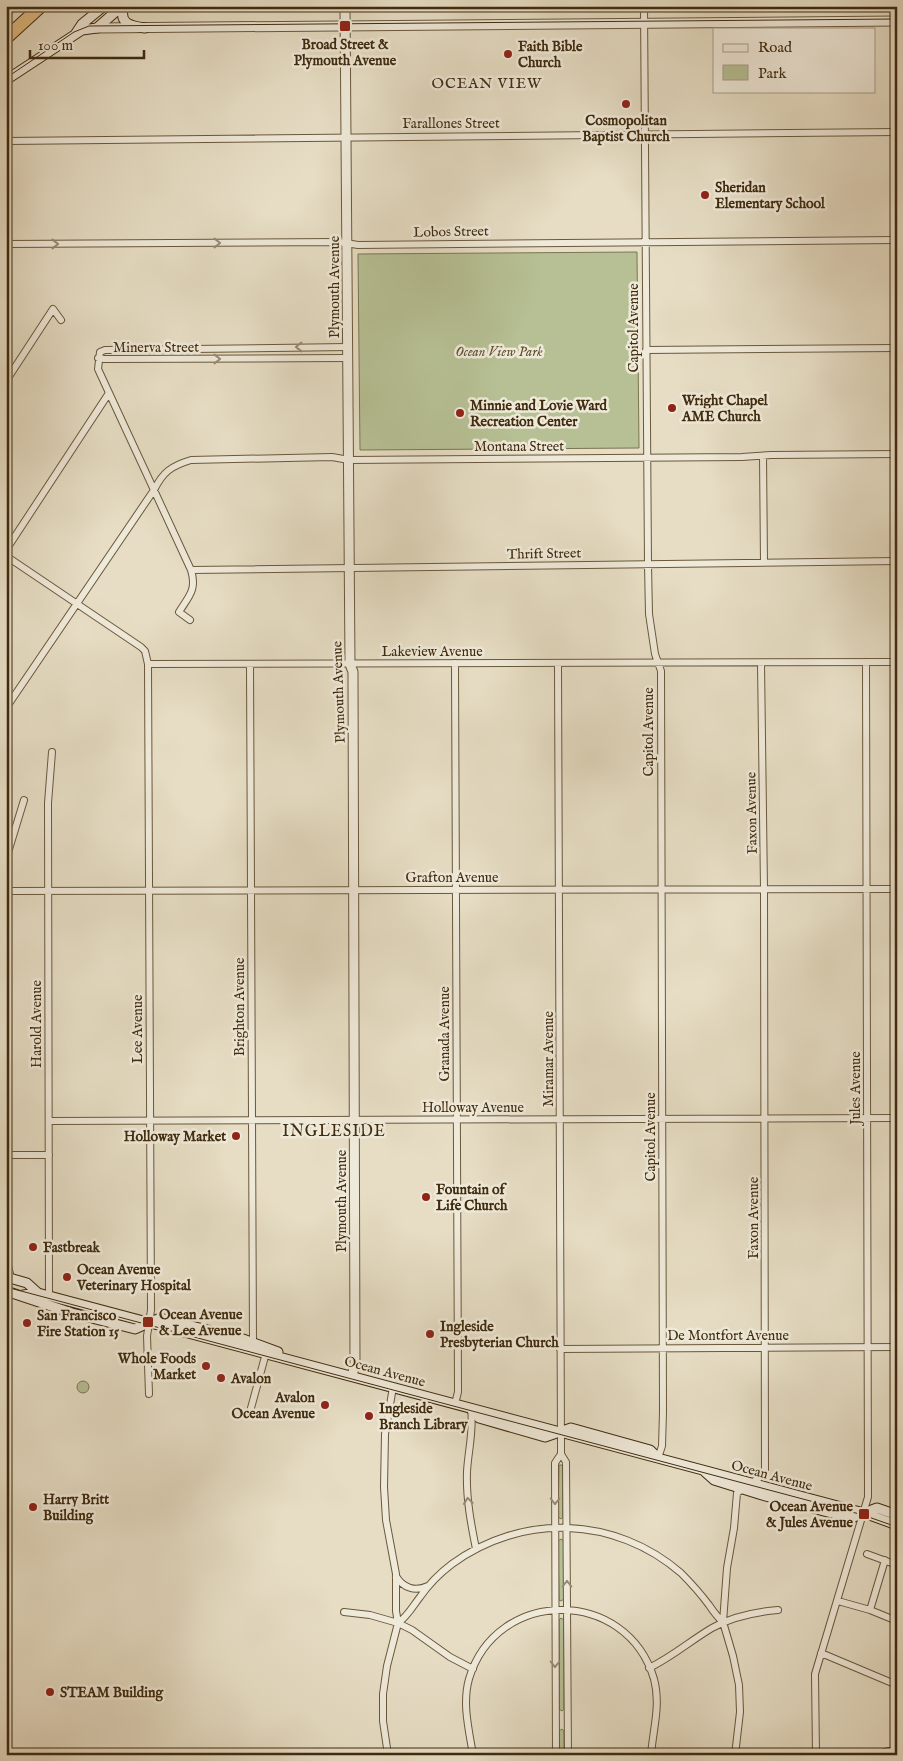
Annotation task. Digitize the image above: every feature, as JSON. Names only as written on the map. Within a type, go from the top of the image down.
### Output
[{"type":"highway","points":[[6,10],[10,6]]},
{"type":"highway","points":[[6,38],[41,6]]},
{"type":"street","points":[[96,28],[98,18],[105,6]]},
{"type":"street","points":[[76,34],[82,24],[105,6]]},
{"type":"street","points":[[96,28],[123,6]]},
{"type":"street","points":[[123,6],[122,14],[125,22],[133,26],[145,28]]},
{"type":"street","name":"Plymouth Avenue","points":[[345,6],[350,664],[353,672],[355,1364],[352,1376]]},
{"type":"street","name":"Capitol Avenue","points":[[644,6],[648,565],[650,614],[655,654],[661,671],[662,1446],[658,1458]]},
{"type":"street","points":[[6,80],[82,30],[96,28],[897,21]]},
{"type":"street","name":"Farallones Street","points":[[6,140],[897,132]]},
{"type":"street","name":"Lobos Street","points":[[6,244],[347,243],[358,245],[897,240]]},
{"type":"street","points":[[6,381],[53,309],[61,320]]},
{"type":"street","name":"Minerva Street","points":[[348,347],[105,350],[100,352],[98,358],[348,358]]},
{"type":"street","points":[[646,350],[897,348]]},
{"type":"street","points":[[98,358],[98,369],[191,570],[194,585],[192,592],[178,612],[190,620]]},
{"type":"street","points":[[6,550],[109,393]]},
{"type":"street","name":"Montana Street","points":[[6,708],[154,490],[161,476],[172,468],[191,460],[332,457],[349,460],[647,458],[897,454]]},
{"type":"street","points":[[763,456],[764,562]]},
{"type":"street","points":[[6,556],[141,646],[145,651],[148,664]]},
{"type":"street","name":"Thrift Street","points":[[191,570],[897,561]]},
{"type":"street","name":"Jules Avenue","points":[[816,1755],[815,1674],[868,1497],[866,662]]},
{"type":"street","name":"Lakeview Avenue","points":[[148,664],[897,662]]},
{"type":"street","name":"Granada Avenue","points":[[455,1404],[458,1392],[456,663]]},
{"type":"street","name":"Miramar Avenue","points":[[556,1755],[561,1610],[567,1528],[566,1462],[561,1454],[558,663]]},
{"type":"street","name":"Faxon Avenue","points":[[743,1489],[765,1474],[764,889],[761,663]]},
{"type":"street","name":"Lee Avenue","points":[[148,664],[150,1310],[147,1336],[149,1394]]},
{"type":"street","name":"Brighton Avenue","points":[[250,664],[253,1346]]},
{"type":"street","name":"Harold Avenue","points":[[49,1296],[48,797],[52,752]]},
{"type":"street","points":[[6,859],[24,800]]},
{"type":"street","name":"Grafton Avenue","points":[[6,891],[897,889]]},
{"type":"street","name":"Holloway Avenue","points":[[49,1121],[765,1120],[897,1118]]},
{"type":"street","points":[[6,1155],[49,1155]]},
{"type":"street","name":"Ocean Avenue","points":[[6,1258],[8,1277],[27,1283],[38,1293]]},
{"type":"street","name":"Ocean Avenue","points":[[6,1291],[23,1295],[72,1313],[135,1328],[149,1322]]},
{"type":"street","name":"Ocean Avenue","points":[[23,1295],[38,1293],[149,1322],[253,1346],[274,1349],[292,1360]]},
{"type":"street","name":"Ocean Avenue","points":[[253,1346],[266,1353],[455,1404],[471,1409],[479,1418],[535,1434],[546,1437],[571,1428],[579,1430],[650,1450],[658,1458],[864,1513],[897,1525]]},
{"type":"street","name":"De Montfort Avenue","points":[[560,1349],[897,1346]]},
{"type":"street","points":[[251,1408],[266,1353]]},
{"type":"street","points":[[388,1755],[383,1721],[383,1694],[387,1666],[398,1623],[396,1611],[396,1574],[386,1520],[384,1487],[385,1434],[393,1387]]},
{"type":"street","points":[[471,1409],[473,1423],[468,1456],[467,1485],[470,1518],[476,1549]]},
{"type":"street","name":"Miramar Avenue","points":[[561,1454],[555,1463],[555,1528],[568,1755]]},
{"type":"street","name":"Ocean Avenue","points":[[702,1470],[714,1480],[851,1518],[877,1508],[897,1515]]},
{"type":"street","points":[[735,1755],[740,1718],[739,1685],[723,1622],[727,1568],[734,1528],[737,1493],[743,1489]]},
{"type":"street","points":[[398,1623],[408,1614],[429,1586],[450,1566],[476,1549],[522,1532],[555,1528],[607,1534],[634,1543],[653,1553],[671,1565],[693,1585],[723,1622]]},
{"type":"street","points":[[867,1554],[897,1565]]},
{"type":"street","points":[[870,1610],[885,1560]]},
{"type":"street","points":[[396,1574],[400,1582],[410,1589],[417,1590],[429,1586]]},
{"type":"street","points":[[838,1601],[870,1610],[897,1621]]},
{"type":"street","points":[[473,1755],[466,1704],[469,1680],[486,1646],[505,1628],[528,1615],[561,1610],[592,1614],[615,1626],[636,1645],[650,1668],[654,1679],[657,1703],[650,1755]]},
{"type":"street","points":[[650,1668],[672,1656],[723,1622],[752,1613],[778,1610]]},
{"type":"street","points":[[344,1612],[370,1614],[398,1623],[412,1630],[450,1657],[473,1669]]},
{"type":"street","points":[[821,1653],[897,1685]]},
{"type":"street","points":[[875,1755],[888,1751],[897,1751]]},
{"type":"green space","name":"Ocean View Park","points":[[637,252],[639,448],[360,450],[358,254]]},
{"type":"green space","points":[[81,1381],[85,1381],[89,1387],[85,1393],[81,1393],[77,1389],[77,1385]]},
{"type":"green space","points":[[559,1465],[563,1467],[563,1517],[561,1519],[558,1517]]},
{"type":"green space","points":[[561,1539],[564,1541],[564,1599],[561,1601],[559,1600],[558,1541]]},
{"type":"green space","points":[[561,1618],[564,1620],[564,1709],[562,1711],[559,1709],[559,1620]]},
{"type":"green space","points":[[562,1729],[564,1731],[564,1755],[559,1755],[559,1731]]},
{"type":"tram line","points":[[6,78],[74,32],[89,26],[897,19]]},
{"type":"tram line","points":[[6,1287],[863,1515],[897,1527]]},
{"type":"place","name":"Broad Street & Plymouth Avenue","points":[[345,26]]},
{"type":"place","name":"Faith Bible Church","points":[[508,54]]},
{"type":"place","name":"Cosmopolitan Baptist Church","points":[[626,104]]},
{"type":"place","name":"Sheridan Elementary School","points":[[705,195]]},
{"type":"place","name":"Wright Chapel AME Church","points":[[672,408]]},
{"type":"place","name":"Minnie and Lovie Ward Recreation Center","points":[[460,413]]},
{"type":"place","name":"Holloway Market","points":[[236,1136]]},
{"type":"place","name":"Fountain of Life Church","points":[[426,1197]]},
{"type":"place","name":"Fastbreak","points":[[33,1247]]},
{"type":"place","name":"Ocean Avenue Veterinary Hospital","points":[[67,1277]]},
{"type":"place","name":"Ocean Avenue & Lee Avenue","points":[[148,1322]]},
{"type":"place","name":"San Francisco Fire Station 15","points":[[27,1323]]},
{"type":"place","name":"Ingleside Presbyterian Church","points":[[430,1334]]},
{"type":"place","name":"Whole Foods Market","points":[[206,1366]]},
{"type":"place","name":"Avalon","points":[[221,1378]]},
{"type":"place","name":"Avalon Ocean Avenue","points":[[325,1405]]},
{"type":"place","name":"Ingleside Branch Library","points":[[369,1416]]},
{"type":"place","name":"Harry Britt Building","points":[[33,1507]]},
{"type":"place","name":"Ocean Avenue & Jules Avenue","points":[[864,1514]]},
{"type":"place","name":"STEAM Building","points":[[50,1692]]},
{"type":"district","name":"OCEAN VIEW","points":[[487,83]]},
{"type":"district","name":"INGLESIDE","points":[[334,1130]]}]
